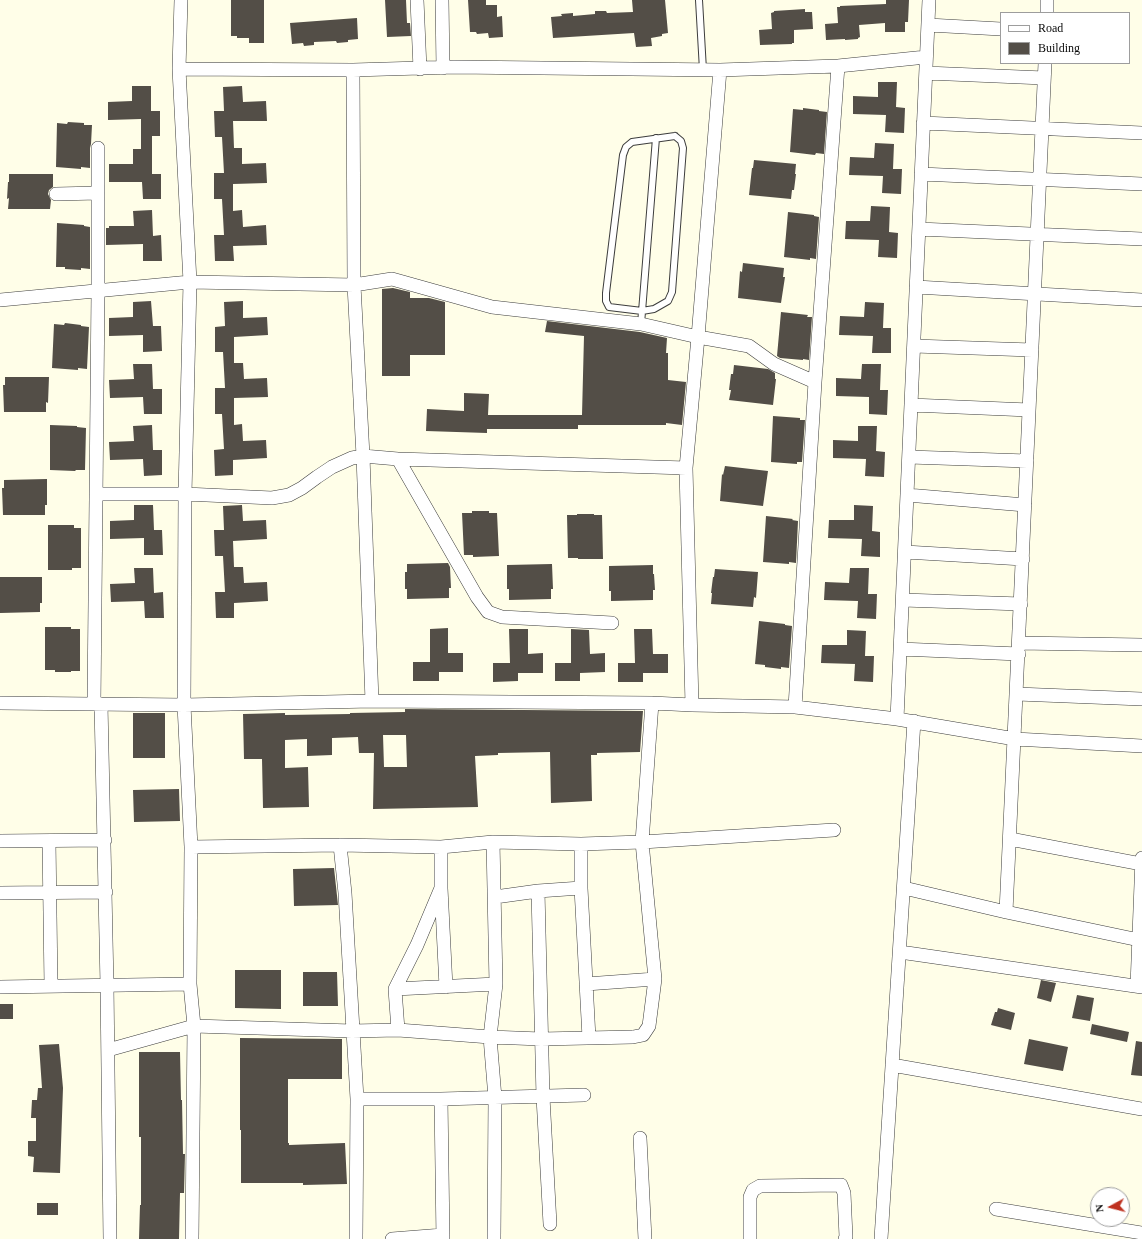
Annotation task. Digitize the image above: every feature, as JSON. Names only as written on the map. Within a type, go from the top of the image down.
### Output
[{"type":"street","points":[[181,0],[179,69],[190,282],[185,494],[184,705],[191,847],[190,984],[194,1026],[192,1239]]},
{"type":"street","points":[[417,0],[420,69]]},
{"type":"street","points":[[442,0],[443,68]]},
{"type":"street","points":[[897,718],[929,0]]},
{"type":"street","points":[[1047,0],[1047,12]]},
{"type":"street","points":[[928,26],[1000,29]]},
{"type":"street","points":[[179,69],[353,70],[443,68],[720,70],[838,66],[926,57]]},
{"type":"street","points":[[1006,912],[1015,739],[1044,64]]},
{"type":"street","points":[[795,707],[815,382],[838,66]]},
{"type":"street","points":[[353,70],[354,285],[363,456],[372,701]]},
{"type":"street","points":[[692,706],[686,468],[720,70]]},
{"type":"street","points":[[926,73],[1044,78]]},
{"type":"street","points":[[923,123],[1142,133]]},
{"type":"street","points":[[98,148],[96,494],[98,704],[105,840],[110,1239]]},
{"type":"street","points":[[921,174],[1142,184]]},
{"type":"street","points":[[56,194],[98,193]]},
{"type":"street","points":[[919,229],[1142,239]]},
{"type":"street","points":[[0,300],[190,282],[354,285],[392,279],[492,306],[641,317],[698,337],[749,346],[774,364],[815,382]]},
{"type":"street","points":[[916,287],[1142,300]]},
{"type":"street","points":[[914,346],[1032,350]]},
{"type":"street","points":[[911,405],[1029,410]]},
{"type":"street","points":[[96,494],[185,494],[272,498],[289,495],[302,488],[332,467],[352,458],[363,456],[398,459],[686,468]]},
{"type":"street","points":[[909,457],[1027,461]]},
{"type":"street","points":[[398,459],[477,597],[488,612],[502,617],[612,623]]},
{"type":"street","points":[[907,495],[1025,504]]},
{"type":"street","points":[[905,552],[1023,559]]},
{"type":"street","points":[[903,600],[1021,604]]},
{"type":"street","points":[[900,649],[1019,649],[1142,645]]},
{"type":"street","points":[[1017,694],[1142,698]]},
{"type":"street","points":[[0,703],[184,705],[372,701],[652,703],[692,706],[795,707],[897,718],[1015,739],[1142,746]]},
{"type":"street","points":[[108,1050],[194,1026],[352,1032],[398,1030],[490,1037],[541,1039],[633,1038],[643,1034],[649,1026],[655,979],[642,842],[652,703]]},
{"type":"street","points":[[881,1239],[914,722]]},
{"type":"street","points":[[191,847],[340,845],[441,847],[493,842],[581,844],[642,842],[834,830]]},
{"type":"street","points":[[1010,839],[1142,864]]},
{"type":"street","points":[[0,841],[105,840]]},
{"type":"street","points":[[49,841],[50,986]]},
{"type":"street","points":[[493,842],[496,984],[490,1037],[495,1098],[494,1239]]},
{"type":"street","points":[[581,844],[581,888],[589,1038]]},
{"type":"street","points":[[340,845],[345,893],[357,1099],[356,1239]]},
{"type":"street","points":[[441,847],[441,888],[446,987]]},
{"type":"street","points":[[900,952],[1140,986],[1139,940],[1142,858]]},
{"type":"street","points":[[398,1030],[395,989],[417,945],[441,888]]},
{"type":"street","points":[[495,897],[538,891],[581,888]]},
{"type":"street","points":[[904,888],[1006,912],[1139,940]]},
{"type":"street","points":[[538,891],[542,1097],[550,1224]]},
{"type":"street","points":[[0,893],[106,892]]},
{"type":"street","points":[[586,984],[655,979]]},
{"type":"street","points":[[0,987],[190,984]]},
{"type":"street","points":[[395,989],[496,984]]},
{"type":"street","points":[[892,1065],[1142,1109]]},
{"type":"street","points":[[357,1099],[442,1099],[584,1095]]},
{"type":"street","points":[[392,1239],[443,1237],[442,1099]]},
{"type":"street","points":[[640,1138],[645,1239]]},
{"type":"street","points":[[750,1239],[750,1197],[753,1190],[760,1186],[841,1185],[844,1193],[845,1239]]},
{"type":"street","points":[[996,1209],[1142,1233]]},
{"type":"lane","points":[[699,0],[703,70]]},
{"type":"lane","points":[[675,136],[681,141],[683,148],[672,292],[668,301],[641,317],[609,307],[606,301],[622,155],[626,147],[632,142],[675,136]]},
{"type":"lane","points":[[641,317],[656,138]]},
{"type":"building","points":[[231,0],[264,0],[264,43],[249,43],[249,38],[237,38],[237,36],[231,36]]},
{"type":"building","points":[[385,0],[406,0],[407,23],[410,23],[411,36],[387,37]]},
{"type":"building","points":[[468,0],[486,0],[486,5],[497,5],[497,17],[502,16],[503,37],[489,38],[488,33],[477,34],[476,32],[470,32]]},
{"type":"building","points":[[632,0],[665,0],[668,33],[651,38],[652,46],[636,47],[634,33],[553,38],[551,17],[573,13],[573,16],[595,14],[595,11],[606,11],[607,13],[633,12]]},
{"type":"building","points":[[886,0],[909,0],[908,22],[905,22],[905,32],[885,32],[885,23],[859,25],[860,37],[858,39],[826,40],[825,24],[838,23],[837,7],[886,4]]},
{"type":"building","points":[[805,9],[805,12],[812,12],[813,29],[794,30],[794,43],[792,44],[760,45],[759,30],[772,29],[771,13],[774,11]]},
{"type":"building","points":[[357,18],[358,39],[337,43],[336,41],[314,42],[314,45],[304,46],[303,43],[292,44],[290,23]]},
{"type":"building","points":[[878,82],[897,82],[896,107],[905,108],[904,133],[885,132],[886,115],[853,114],[853,96],[878,97]]},
{"type":"building","points":[[132,86],[151,86],[151,111],[160,111],[160,136],[152,136],[152,174],[161,174],[161,199],[143,199],[142,182],[109,182],[109,164],[133,164],[133,149],[141,149],[141,119],[108,120],[108,102],[132,101]]},
{"type":"building","points":[[242,86],[243,102],[266,101],[267,121],[233,121],[234,148],[242,148],[242,164],[266,163],[267,183],[233,184],[233,211],[242,210],[243,227],[266,225],[267,245],[233,246],[234,261],[215,261],[214,235],[224,235],[222,199],[214,199],[214,173],[224,173],[222,137],[215,137],[214,111],[224,111],[223,87]]},
{"type":"building","points":[[803,108],[827,112],[824,154],[816,153],[815,155],[790,152],[793,109],[803,110]]},
{"type":"building","points":[[68,122],[92,125],[90,168],[81,167],[81,169],[56,167],[57,123],[67,124]]},
{"type":"building","points":[[875,143],[894,144],[893,169],[902,169],[901,194],[882,193],[883,176],[849,175],[850,157],[874,158]]},
{"type":"building","points":[[754,160],[796,164],[794,190],[792,190],[791,199],[749,195]]},
{"type":"building","points":[[9,174],[53,174],[53,187],[49,190],[48,194],[51,200],[50,209],[8,209],[9,198],[7,199]]},
{"type":"building","points":[[871,206],[890,207],[889,232],[898,233],[897,258],[878,257],[879,240],[845,239],[846,221],[870,221]]},
{"type":"building","points":[[152,210],[153,236],[161,235],[162,261],[143,261],[143,244],[106,245],[106,228],[109,228],[109,226],[134,226],[133,211]]},
{"type":"building","points":[[788,212],[819,217],[816,259],[810,258],[810,260],[784,257]]},
{"type":"building","points":[[57,223],[84,225],[90,227],[90,269],[81,268],[81,270],[56,267]]},
{"type":"building","points":[[743,263],[784,268],[783,277],[785,277],[781,303],[738,298],[740,271],[742,272]]},
{"type":"building","points":[[393,288],[410,292],[410,298],[429,298],[445,302],[445,355],[410,355],[410,376],[382,376],[382,289]]},
{"type":"building","points":[[151,301],[153,326],[161,326],[162,351],[143,352],[143,335],[109,336],[109,318],[133,317],[133,302]]},
{"type":"building","points":[[243,301],[243,318],[267,317],[268,335],[234,337],[234,363],[243,363],[244,379],[267,378],[268,397],[234,398],[234,425],[242,424],[243,441],[266,440],[267,458],[233,460],[233,475],[215,476],[214,450],[224,449],[222,414],[215,414],[215,388],[225,388],[223,352],[215,352],[215,327],[225,326],[224,302]]},
{"type":"building","points":[[865,302],[884,303],[883,328],[891,328],[891,353],[872,353],[873,336],[839,335],[840,316],[864,317]]},
{"type":"building","points":[[781,312],[808,315],[807,317],[812,317],[809,360],[780,358],[777,356]]},
{"type":"building","points":[[547,321],[640,332],[667,338],[666,353],[668,353],[668,380],[686,382],[682,425],[666,423],[666,425],[578,425],[578,429],[487,429],[487,433],[426,431],[427,409],[464,411],[464,393],[489,394],[488,415],[582,415],[584,336],[545,332]]},
{"type":"building","points":[[65,323],[89,327],[87,369],[78,368],[78,370],[52,368],[54,324],[64,325]]},
{"type":"building","points":[[133,364],[152,364],[153,389],[162,389],[162,414],[144,414],[143,397],[110,398],[109,380],[134,379]]},
{"type":"building","points":[[862,364],[881,364],[880,390],[888,390],[887,415],[869,414],[869,397],[836,396],[836,378],[861,379]]},
{"type":"building","points":[[734,365],[768,369],[775,373],[776,379],[773,405],[729,400],[731,390],[729,390],[731,374],[733,374]]},
{"type":"building","points":[[5,377],[49,377],[48,403],[46,402],[46,412],[4,412],[3,385],[5,385]]},
{"type":"building","points":[[773,416],[800,418],[800,420],[805,420],[802,462],[797,462],[797,464],[771,462]]},
{"type":"building","points":[[50,425],[77,426],[86,428],[85,470],[50,470]]},
{"type":"building","points":[[152,425],[153,450],[162,450],[162,475],[144,476],[143,459],[110,460],[109,442],[134,441],[133,426]]},
{"type":"building","points":[[858,426],[877,426],[876,451],[885,452],[884,477],[865,476],[866,459],[833,458],[833,440],[858,441]]},
{"type":"building","points":[[725,466],[768,471],[763,506],[720,501],[722,474],[723,475]]},
{"type":"building","points":[[47,479],[47,505],[45,505],[45,515],[3,515],[2,488],[4,488],[4,480]]},
{"type":"building","points":[[134,505],[153,505],[154,530],[162,530],[163,555],[144,555],[144,538],[110,539],[110,521],[134,520]]},
{"type":"building","points":[[242,505],[243,521],[266,520],[267,539],[233,541],[234,567],[243,567],[244,583],[267,582],[268,601],[234,603],[234,618],[216,618],[215,592],[225,592],[223,556],[215,556],[214,530],[224,530],[223,506]]},
{"type":"building","points":[[854,505],[873,506],[872,531],[880,532],[880,557],[861,556],[862,539],[828,538],[829,520],[854,520]]},
{"type":"building","points":[[472,511],[489,511],[489,513],[497,513],[499,556],[473,557],[473,555],[464,555],[462,513],[472,513]]},
{"type":"building","points":[[567,515],[602,515],[603,559],[568,558]]},
{"type":"building","points":[[766,516],[793,519],[792,520],[798,521],[796,563],[789,562],[789,564],[763,562]]},
{"type":"building","points":[[48,525],[74,525],[74,528],[81,528],[81,568],[72,568],[72,570],[48,570]]},
{"type":"building","points":[[448,563],[450,567],[451,588],[449,588],[449,598],[407,599],[407,589],[405,589],[405,572],[407,572],[407,564]]},
{"type":"building","points":[[552,564],[553,589],[551,589],[551,599],[509,600],[509,589],[507,589],[507,565]]},
{"type":"building","points":[[653,565],[655,590],[653,590],[653,600],[611,601],[611,591],[609,591],[609,566]]},
{"type":"building","points":[[134,568],[153,568],[154,593],[163,592],[164,618],[145,618],[144,601],[111,602],[110,584],[135,583]]},
{"type":"building","points":[[850,568],[869,568],[868,594],[877,594],[876,619],[857,618],[858,601],[824,600],[825,582],[849,583]]},
{"type":"building","points":[[715,569],[758,572],[756,598],[754,597],[753,607],[711,604],[711,593]]},
{"type":"building","points":[[0,577],[42,577],[42,603],[40,603],[40,612],[0,613]]},
{"type":"building","points":[[759,621],[792,626],[789,668],[781,667],[781,669],[755,664]]},
{"type":"building","points":[[45,627],[71,627],[71,629],[80,629],[80,671],[55,672],[55,670],[45,670]]},
{"type":"building","points":[[448,628],[448,653],[463,653],[463,672],[439,672],[439,681],[413,681],[413,662],[430,662],[430,629]]},
{"type":"building","points":[[509,629],[528,629],[528,654],[543,653],[543,673],[518,673],[518,681],[493,682],[493,663],[510,663]]},
{"type":"building","points":[[571,629],[589,630],[590,654],[605,653],[605,672],[580,673],[580,681],[555,681],[555,663],[571,663]]},
{"type":"building","points":[[634,629],[652,629],[653,654],[668,654],[668,673],[643,673],[643,682],[618,682],[618,663],[635,663]]},
{"type":"building","points":[[847,630],[866,631],[865,656],[874,656],[873,682],[854,681],[855,664],[821,663],[822,645],[847,645]]},
{"type":"building","points":[[405,709],[643,711],[640,752],[597,753],[597,755],[591,755],[592,801],[551,803],[550,752],[498,753],[498,755],[475,756],[478,807],[373,809],[374,753],[359,753],[358,737],[332,738],[332,755],[307,756],[307,739],[285,740],[285,768],[308,767],[309,807],[263,808],[262,759],[244,759],[243,714],[285,713],[285,715],[405,712]],"holes":[[[383,735],[406,735],[407,767],[384,767]]]},
{"type":"building","points":[[133,713],[165,713],[165,758],[133,758]]},
{"type":"building","points":[[179,789],[180,821],[134,822],[133,790]]},
{"type":"building","points":[[334,868],[338,905],[294,906],[293,869]]},
{"type":"building","points":[[235,970],[281,970],[281,1009],[235,1008]]},
{"type":"building","points":[[303,972],[337,972],[338,1006],[303,1006]]},
{"type":"building","points":[[1041,980],[1056,983],[1051,1002],[1037,998]]},
{"type":"building","points":[[1077,995],[1094,998],[1090,1021],[1072,1018]]},
{"type":"building","points":[[0,1004],[13,1004],[13,1019],[0,1019]]},
{"type":"building","points":[[998,1008],[1015,1013],[1011,1030],[991,1025],[995,1012],[997,1012]]},
{"type":"building","points":[[1092,1024],[1129,1032],[1127,1042],[1090,1034]]},
{"type":"building","points":[[240,1038],[342,1039],[342,1079],[288,1079],[288,1143],[289,1145],[345,1143],[347,1184],[303,1185],[303,1183],[241,1183]]},
{"type":"building","points":[[1029,1039],[1068,1047],[1063,1071],[1024,1064]]},
{"type":"building","points":[[1136,1041],[1142,1042],[1142,1076],[1131,1075]]},
{"type":"building","points":[[59,1044],[63,1088],[60,1173],[33,1172],[34,1157],[28,1156],[28,1141],[36,1141],[36,1118],[31,1118],[32,1100],[37,1100],[38,1088],[42,1088],[39,1045]]},
{"type":"building","points":[[139,1052],[180,1052],[183,1154],[185,1154],[184,1193],[180,1193],[179,1239],[139,1239],[141,1205],[141,1137],[139,1137]]},
{"type":"building","points":[[37,1203],[58,1203],[58,1215],[37,1215]]}]
